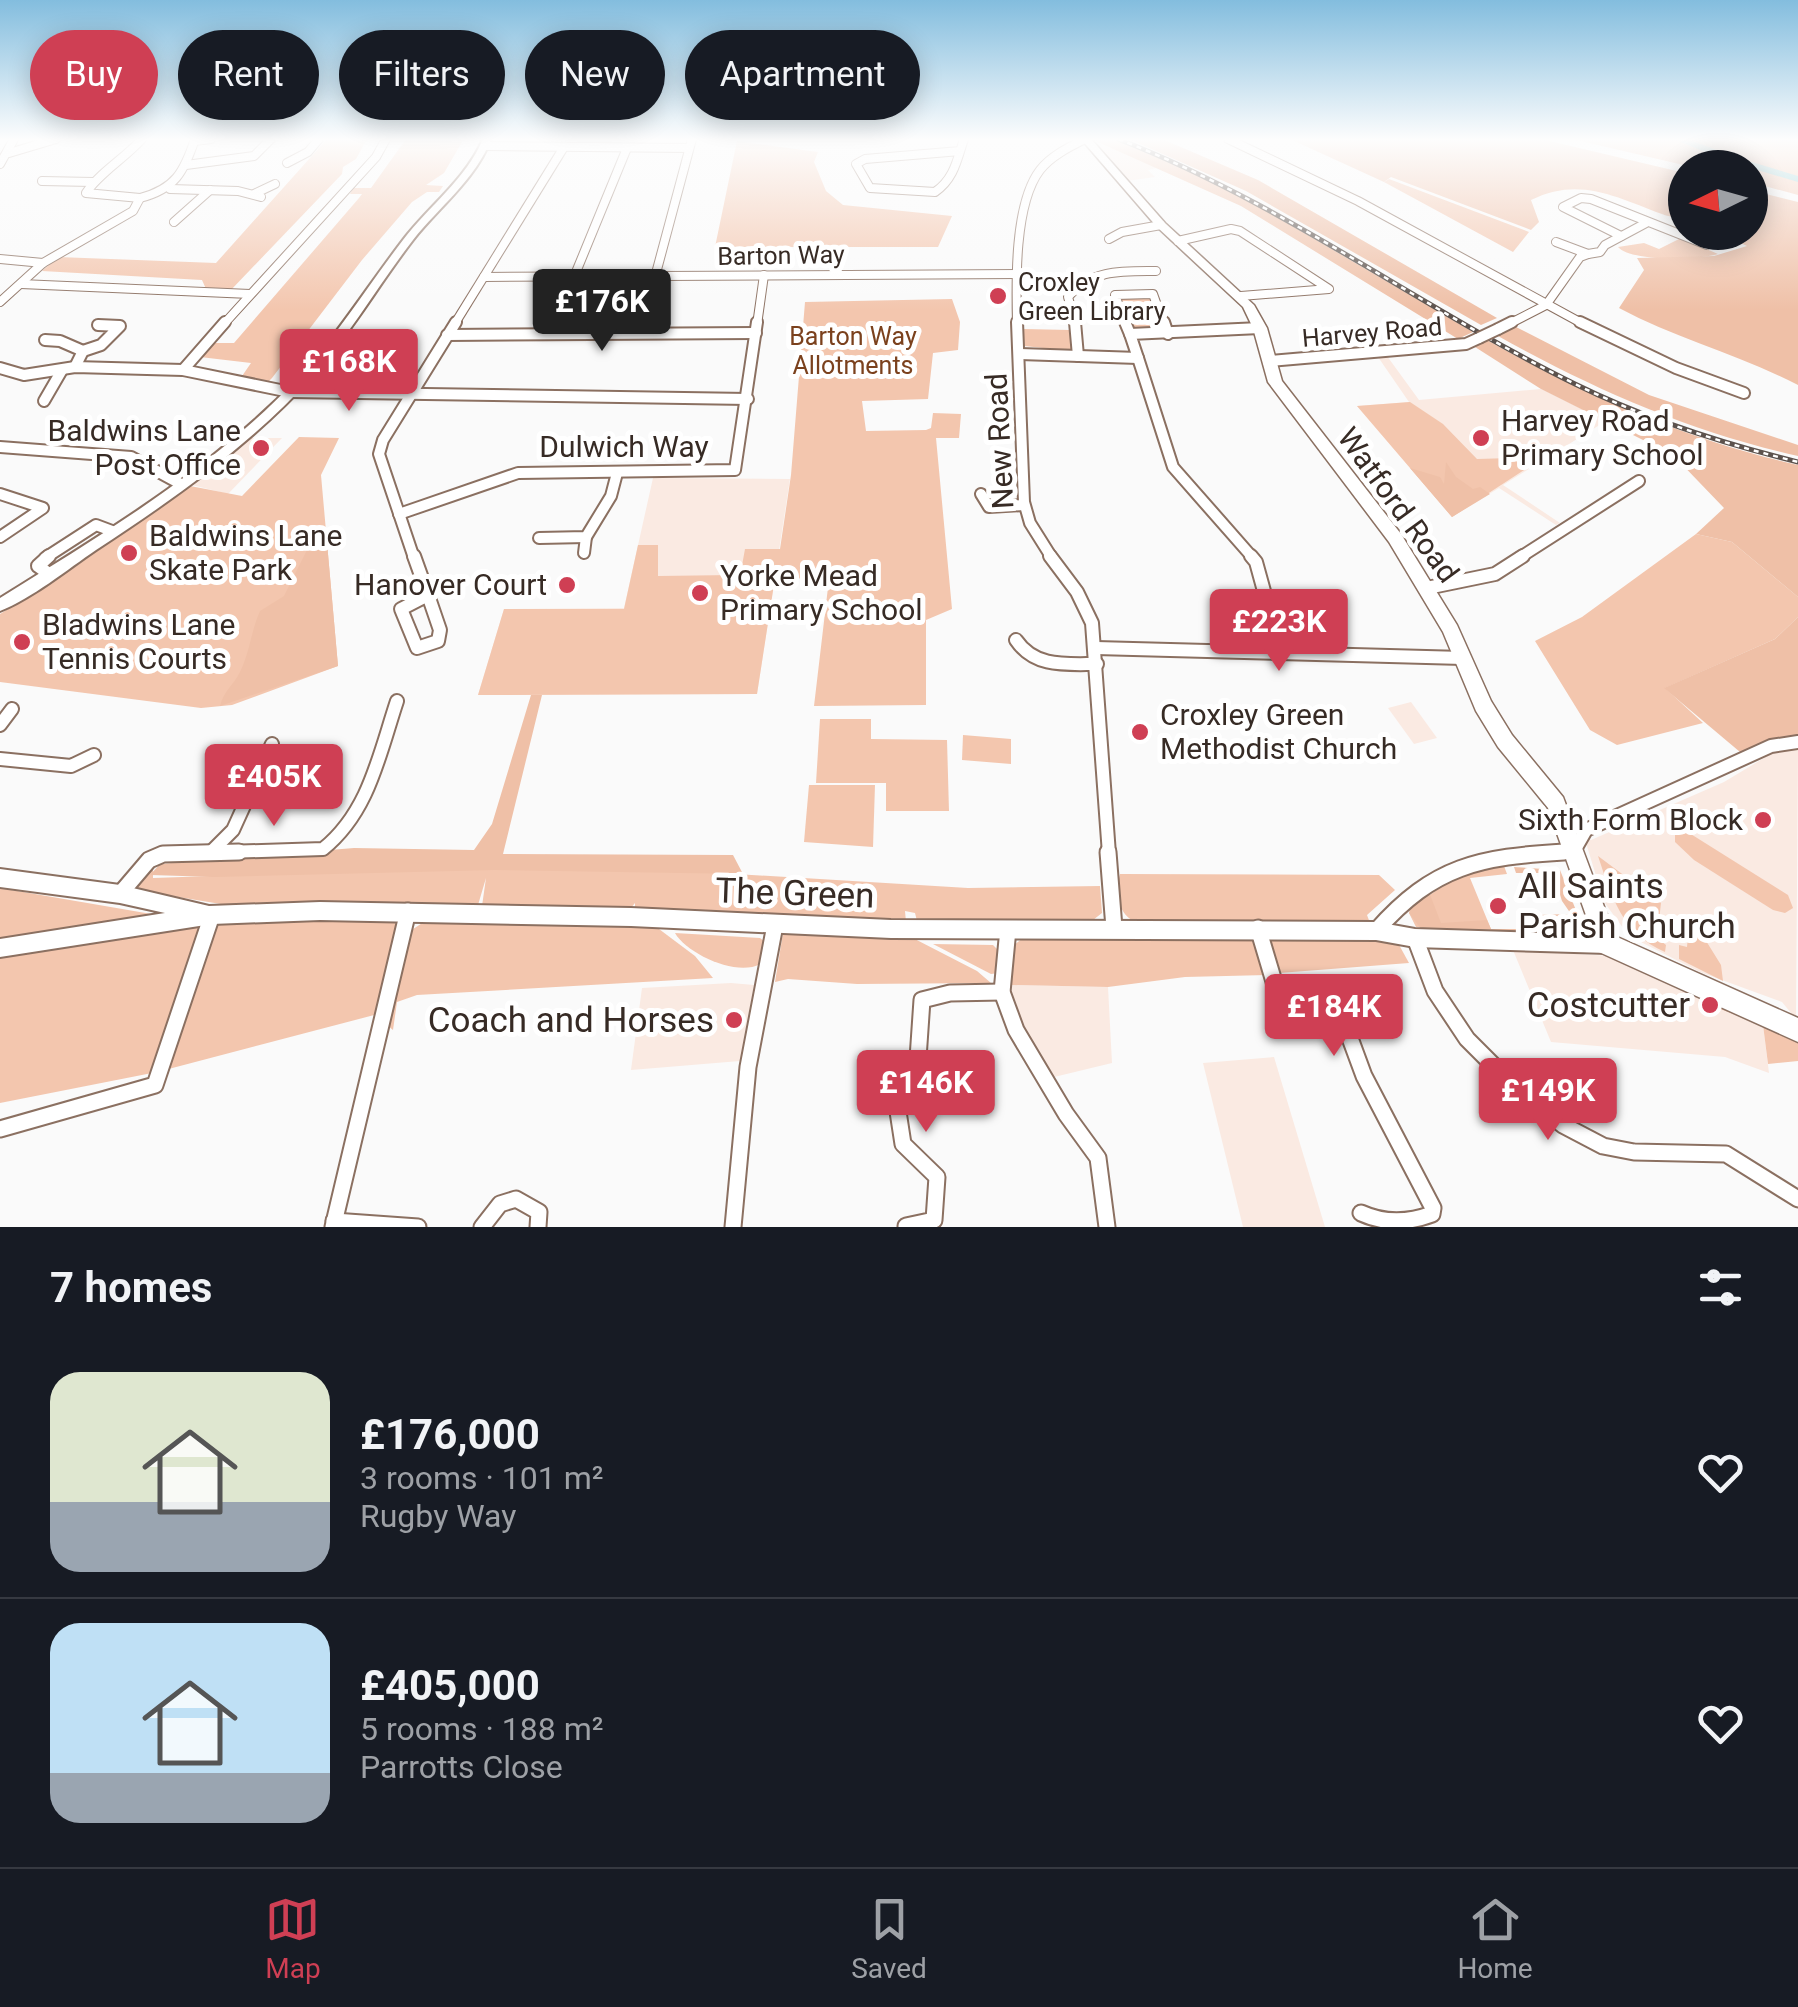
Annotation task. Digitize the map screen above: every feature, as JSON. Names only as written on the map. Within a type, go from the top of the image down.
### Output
[{"type":"main road","name":"Watford Road","points":[[1137,196],[1178,242],[1241,296],[1260,328],[1280,390],[1395,538],[1427,588],[1463,658],[1482,706],[1556,803],[1607,944]]},
{"type":"main road","points":[[1607,944],[1798,1030]]},
{"type":"street","points":[[109,196],[145,196]]},
{"type":"street","points":[[174,222],[203,196]]},
{"type":"street","points":[[183,370],[340,196]]},
{"type":"street","points":[[0,605],[112,531],[257,423],[331,347],[443,196]]},
{"type":"street","points":[[428,595],[407,602],[401,609],[417,648],[436,642],[441,635],[428,595],[379,454],[408,396],[534,196]]},
{"type":"street","points":[[574,278],[607,196]]},
{"type":"street","points":[[655,277],[676,196]]},
{"type":"street","name":"New Road","points":[[1029,196],[1020,230],[1019,274],[1024,505],[1044,546],[1083,599],[1096,648],[1114,928]]},
{"type":"street","points":[[1344,196],[1651,359],[1744,393]]},
{"type":"street","points":[[0,302],[43,263],[125,218],[140,198]]},
{"type":"street","points":[[1621,236],[1563,208],[1588,198],[1668,231]]},
{"type":"street","points":[[1556,242],[1588,254],[1600,252],[1646,223]]},
{"type":"street","points":[[1109,239],[1122,232],[1162,225]]},
{"type":"street","points":[[1178,242],[1240,231],[1328,288],[1241,296]]},
{"type":"street","name":"Harvey Road","points":[[1269,362],[1466,344],[1546,306],[1580,257],[1588,254]]},
{"type":"street","points":[[0,259],[43,263]]},
{"type":"street","points":[[1078,356],[1075,318],[1068,295],[1088,277],[1101,273],[1156,271]]},
{"type":"street","name":"Barton Way","points":[[484,277],[1019,274]]},
{"type":"street","points":[[0,368],[24,375],[75,367],[183,370],[290,392],[748,398],[764,275]]},
{"type":"street","points":[[21,284],[250,294]]},
{"type":"street","points":[[1168,334],[1153,294],[1115,295],[1173,468],[1256,562],[1281,653]]},
{"type":"street","points":[[44,340],[60,341],[83,351],[101,345],[120,326],[98,326]]},
{"type":"street","points":[[1130,334],[1260,328]]},
{"type":"street","points":[[447,336],[756,333]]},
{"type":"street","points":[[75,367],[83,351]]},
{"type":"street","points":[[1020,354],[1138,358]]},
{"type":"street","points":[[44,400],[54,390],[62,370]]},
{"type":"street","name":"Dulwich Way","points":[[400,514],[518,473],[735,470],[748,398]]},
{"type":"street","points":[[0,446],[131,457],[179,482]]},
{"type":"street","points":[[584,554],[586,537],[611,496],[617,473]]},
{"type":"street","points":[[1427,588],[1495,574],[1639,482]]},
{"type":"street","points":[[0,494],[43,508],[0,537]]},
{"type":"street","points":[[981,494],[990,507],[1024,505]]},
{"type":"street","points":[[539,538],[586,537]]},
{"type":"street","points":[[1016,640],[1031,658],[1042,662],[1097,664]]},
{"type":"street","points":[[1096,648],[1463,658]]},
{"type":"street","points":[[120,894],[149,860],[174,852],[323,849],[335,842],[358,811],[397,701]]},
{"type":"street","points":[[0,725],[12,709]]},
{"type":"street","points":[[1376,931],[1403,897],[1447,870],[1496,856],[1574,851],[1586,830],[1771,746],[1798,742]]},
{"type":"street","points":[[211,852],[233,830],[272,744]]},
{"type":"street","points":[[0,759],[71,766],[94,754]]},
{"type":"street","name":"The Green","points":[[0,878],[120,894],[212,914]]},
{"type":"street","points":[[408,911],[333,1224],[418,1227]]},
{"type":"street","name":"The Green","points":[[0,948],[212,914],[408,911],[775,925],[1376,931],[1414,938],[1607,944]]},
{"type":"street","points":[[0,1130],[155,1085],[212,914]]},
{"type":"street","points":[[733,1227],[748,1067],[775,925]]},
{"type":"street","points":[[1258,928],[1275,984],[1374,984]]},
{"type":"street","points":[[1008,929],[1002,992],[1016,1030],[1066,1114],[1098,1158],[1107,1227]]},
{"type":"street","points":[[1414,938],[1435,991],[1467,1040],[1518,1090],[1564,1126],[1603,1146],[1634,1152],[1726,1154],[1798,1199]]},
{"type":"street","points":[[1330,984],[1374,1098],[1433,1208],[1432,1214],[1422,1218],[1384,1221],[1360,1213]]},
{"type":"street","points":[[906,1226],[934,1220],[937,1177],[903,1144],[898,1105],[917,1074],[922,1000],[950,993],[1002,992]]},
{"type":"street","points":[[482,1227],[500,1203],[515,1197],[530,1200],[539,1212],[538,1227]]},
{"type":"shaded area","points":[[1219,196],[1242,196],[1473,332],[1458,339]]},
{"type":"shaded area","points":[[1255,196],[1286,196],[1497,318],[1481,325]]},
{"type":"shaded area","points":[[1442,196],[1541,196],[1531,200],[1539,222],[1531,230]]},
{"type":"shaded area","points":[[1612,196],[1668,196],[1668,216]]},
{"type":"shaded area","points":[[1768,196],[1798,202],[1798,385],[1619,308],[1644,270],[1637,258],[1714,256],[1734,250],[1768,250]]},
{"type":"shaded area","points":[[1516,327],[1649,395],[1798,445],[1798,456],[1719,435],[1606,391],[1498,336]]},
{"type":"shaded area","points":[[1487,340],[1638,414],[1716,443],[1798,465],[1798,597],[1732,542],[1696,534],[1724,508],[1673,455],[1541,389],[1475,347]]},
{"type":"shaded area","name":"Harvey Road Primary School","points":[[1387,356],[1419,400],[1541,389],[1606,421],[1503,485],[1560,523],[1556,525],[1499,488],[1452,517],[1357,406],[1409,402],[1378,357]]},
{"type":"shaded area","points":[[248,438],[282,438],[228,494],[188,484]]},
{"type":"shaded area","points":[[1446,462],[1456,477],[1473,489],[1480,487],[1490,494],[1452,517],[1410,468],[1440,477],[1444,484]]},
{"type":"shaded area","name":"Yorke Mead Primary School","points":[[653,478],[790,479],[757,694],[478,695],[504,609],[624,608]]},
{"type":"shaded area","points":[[326,532],[338,666],[220,706],[243,664],[260,611],[284,596],[308,548]]},
{"type":"shaded area","points":[[1798,617],[1798,738],[1740,752],[1664,688],[1775,639]]},
{"type":"shaded area","points":[[531,695],[542,695],[503,854],[733,855],[743,874],[495,870],[150,875],[160,864],[354,848],[474,850],[492,824]]},
{"type":"shaded area","points":[[1411,702],[1437,738],[1414,744],[1388,708]]},
{"type":"shaded area","points":[[1779,749],[1798,750],[1796,1019],[1782,1002],[1700,972],[1629,936],[1604,902],[1586,843],[1588,838],[1724,782]]},
{"type":"shaded area","points":[[1514,867],[1560,870],[1581,923],[1580,930],[1563,936],[1540,935],[1536,915],[1571,914],[1562,901],[1553,873],[1516,873]]},
{"type":"shaded area","points":[[1429,892],[1441,923],[1487,920],[1491,929],[1531,929],[1533,935],[1424,933],[1409,913],[1410,907]]},
{"type":"shaded area","points":[[1513,950],[1611,956],[1763,1025],[1769,1073],[1725,1057],[1551,1042]]},
{"type":"shaded area","points":[[754,985],[740,1061],[631,1070],[642,988]]},
{"type":"shaded area","points":[[1011,985],[1108,987],[1112,1063],[1050,1078],[1018,1034]]},
{"type":"shaded area","points":[[1274,1057],[1325,1227],[1243,1227],[1203,1063]]},
{"type":"green space","points":[[276,196],[321,196],[230,291],[206,289],[202,280],[42,271],[58,257],[216,263]]},
{"type":"green space","points":[[421,196],[362,260],[264,386],[240,379],[251,363],[200,357],[212,343],[234,343],[359,198]]},
{"type":"green space","points":[[726,196],[832,196],[843,205],[952,216],[938,247],[715,247]]},
{"type":"green space","points":[[1410,196],[1435,196],[1529,232],[1513,252]]},
{"type":"green space","points":[[1644,243],[1659,249],[1668,244],[1668,250],[1709,250],[1718,254],[1696,258],[1650,257],[1618,247]]},
{"type":"green space","points":[[1150,296],[1162,329],[1130,330],[1118,297]]},
{"type":"green space","name":"Barton Way Allotments","points":[[952,299],[960,322],[958,350],[933,353],[928,399],[862,401],[866,431],[926,430],[931,428],[933,413],[961,414],[959,438],[936,438],[952,609],[926,620],[926,705],[814,706],[829,579],[775,578],[757,694],[478,695],[504,609],[624,609],[638,545],[658,545],[658,576],[733,575],[741,571],[745,549],[780,549],[791,475],[805,302]]},
{"type":"green space","points":[[1023,329],[1070,330],[1072,351],[1024,346]]},
{"type":"green space","points":[[1410,402],[1443,424],[1477,459],[1511,458],[1527,468],[1452,517],[1357,406]]},
{"type":"green space","points":[[299,437],[339,438],[321,475],[338,666],[232,705],[201,708],[0,682],[0,614],[75,567],[185,485],[242,496]]},
{"type":"green space","points":[[1696,534],[1732,542],[1798,597],[1798,617],[1775,639],[1665,688],[1703,723],[1617,745],[1590,730],[1535,641],[1582,617]]},
{"type":"green space","points":[[820,719],[871,719],[871,739],[947,740],[949,811],[886,811],[886,783],[816,783]]},
{"type":"green space","points":[[963,735],[1011,739],[1011,764],[962,760]]},
{"type":"green space","points":[[809,785],[875,785],[873,847],[804,842]]},
{"type":"green space","points":[[1686,831],[1788,895],[1793,908],[1785,913],[1773,910],[1694,860],[1675,842],[1675,833]]},
{"type":"green space","points":[[1598,856],[1661,903],[1657,938],[1666,945],[1665,952],[1638,935],[1621,913]]},
{"type":"green space","points":[[153,863],[153,878],[392,870],[669,870],[968,888],[1100,886],[1102,913],[1093,920],[917,921],[915,913],[905,911],[906,922],[635,910],[635,903],[630,909],[482,906],[486,878],[478,905],[473,906],[227,905],[135,890],[134,885]]},
{"type":"green space","points":[[1504,866],[1507,874],[1470,878],[1491,929],[1531,929],[1533,935],[1416,927],[1409,913],[1430,895],[1464,876]]},
{"type":"green space","points":[[1120,874],[1379,875],[1395,890],[1367,915],[1370,923],[1138,923],[1122,910]]},
{"type":"green space","points":[[0,888],[163,916],[0,951]]},
{"type":"green space","points":[[1690,915],[1721,965],[1723,981],[1679,959],[1679,945],[1687,947]]},
{"type":"green space","points":[[280,918],[394,921],[398,928],[378,1014],[161,1071],[212,928],[218,922]]},
{"type":"green space","points":[[427,920],[655,926],[695,956],[713,978],[417,995],[397,1002],[393,1030],[388,1026],[410,931]]},
{"type":"green space","points":[[203,923],[152,1073],[0,1103],[0,954]]},
{"type":"green space","points":[[675,933],[760,938],[764,941],[760,964],[739,968],[713,961],[690,949]]},
{"type":"green space","points":[[783,933],[909,936],[977,971],[991,983],[857,984],[788,979],[775,982]]},
{"type":"green space","points":[[1271,937],[1398,943],[1409,963],[1279,973],[1268,940]]},
{"type":"green space","points":[[1023,938],[1256,939],[1267,975],[1185,977],[1108,987],[1011,985],[1013,946]]},
{"type":"green space","points":[[933,944],[993,945],[1002,954],[999,973],[991,974]]},
{"type":"green space","points":[[1718,1001],[1798,1036],[1798,1061],[1768,1064],[1763,1025],[1720,1009]]},
{"type":"railway","points":[[1242,196],[1575,384],[1684,429],[1798,462]]},
{"type":"place","name":"Croxley Green Library","points":[[998,296]]},
{"type":"place","name":"Harvey Road Primary School","points":[[1481,438]]},
{"type":"place","name":"Baldwins Lane Post Office","points":[[261,448]]},
{"type":"place","name":"Baldwins Lane Skate Park","points":[[129,553]]},
{"type":"place","name":"Hanover Court","points":[[567,585]]},
{"type":"place","name":"Yorke Mead Primary School","points":[[700,593]]},
{"type":"place","name":"Bladwins Lane Tennis Courts","points":[[22,642]]},
{"type":"place","name":"Croxley Green Methodist Church","points":[[1140,732]]},
{"type":"place","name":"Sixth Form Block","points":[[1763,820]]},
{"type":"place","name":"All Saints Parish Church","points":[[1498,906]]},
{"type":"place","name":"Costcutter","points":[[1710,1005]]},
{"type":"place","name":"Coach and Horses","points":[[734,1020]]}]
